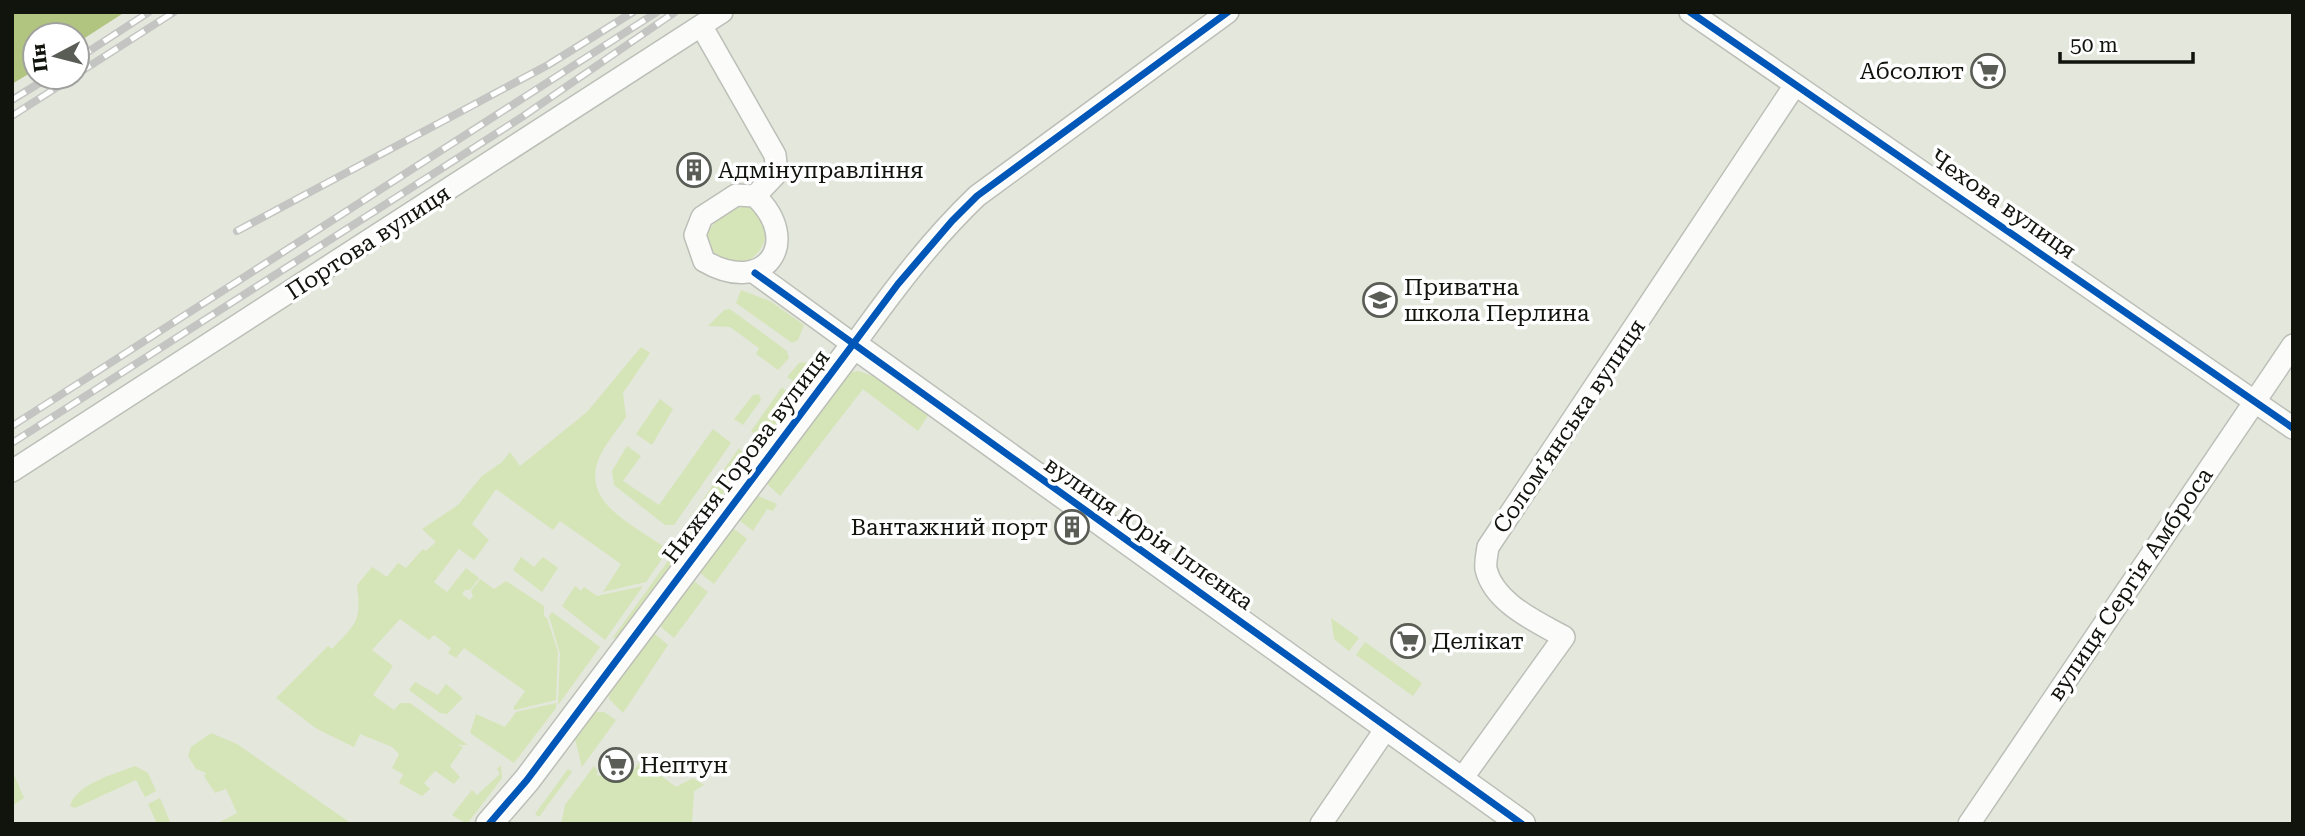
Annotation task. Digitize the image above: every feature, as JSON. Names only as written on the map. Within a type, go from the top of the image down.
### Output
[{"type":"street","name":"Портова вулиця","points":[[12,471],[722,12]]},
{"type":"street","name":"Нижня Горова вулиця","points":[[489,824],[527,780],[898,284],[952,221],[977,196],[1228,12]]},
{"type":"street","name":"Чехова вулиця","points":[[1690,12],[2293,428]]},
{"type":"street","points":[[702,27],[775,155],[777,173],[755,196],[772,215],[777,240],[767,264],[755,273]]},
{"type":"street","name":"Соломʼянська вулиця","points":[[1461,780],[1564,637],[1521,612],[1497,591],[1486,569],[1488,547],[1796,85]]},
{"type":"street","name":"вулиця Юрія Іллєнка","points":[[755,196],[736,195],[702,217],[695,235],[704,261],[729,273],[755,273],[1522,824]]},
{"type":"street","name":"вулиця Сергія Амброса","points":[[1969,824],[2293,345]]},
{"type":"street","points":[[1321,824],[1387,727]]},
{"type":"shaded area","points":[[12,12],[125,12],[91,34],[91,21],[21,21],[21,79],[12,84]]},
{"type":"shaded area","points":[[747,206],[761,217],[766,230],[763,243],[756,255],[744,262],[731,263],[717,255],[705,237],[722,217]]},
{"type":"shaded area","points":[[741,290],[770,301],[804,325],[798,340],[792,343],[736,303]]},
{"type":"shaded area","points":[[730,309],[787,351],[789,358],[778,370],[756,354],[759,348],[730,327],[708,326],[724,310]]},
{"type":"shaded area","points":[[641,347],[650,353],[623,393],[626,417],[602,452],[595,475],[605,502],[629,524],[668,550],[646,582],[603,592],[621,564],[560,521],[553,530],[496,489],[472,524],[489,540],[474,560],[459,549],[434,582],[447,592],[466,568],[479,578],[470,590],[465,590],[462,594],[470,600],[473,596],[471,591],[480,579],[494,589],[506,581],[544,606],[544,616],[558,652],[556,700],[515,710],[513,708],[525,691],[464,648],[456,658],[448,653],[451,648],[434,635],[429,640],[400,619],[372,650],[393,666],[373,695],[394,710],[400,703],[410,703],[468,745],[457,745],[463,747],[450,766],[460,777],[454,784],[435,771],[424,783],[430,789],[422,796],[399,783],[403,774],[392,768],[399,754],[392,747],[360,734],[354,747],[317,729],[276,698],[328,646],[332,649],[347,633],[358,614],[357,585],[372,567],[387,577],[398,563],[406,568],[423,549],[426,551],[436,542],[422,529],[458,505],[482,476],[502,462],[510,452],[520,466],[587,412]]},
{"type":"shaded area","points":[[820,361],[827,364],[809,384],[798,384],[787,377],[799,363]]},
{"type":"shaded area","points":[[858,371],[881,379],[929,414],[918,431],[863,389],[780,496],[765,482],[847,373]]},
{"type":"shaded area","points":[[782,387],[792,397],[793,406],[771,437],[761,438],[751,431]]},
{"type":"shaded area","points":[[759,394],[761,400],[743,425],[734,419],[753,395]]},
{"type":"shaded area","points":[[660,399],[673,409],[652,445],[636,434]]},
{"type":"shaded area","points":[[713,429],[731,443],[674,525],[665,525],[614,485],[612,471],[627,446],[641,456],[623,481],[659,505]]},
{"type":"shaded area","points":[[739,448],[750,462],[691,541],[677,537]]},
{"type":"shaded area","points":[[756,495],[777,504],[773,511],[767,509],[753,531],[739,520]]},
{"type":"shaded area","points":[[733,528],[747,539],[714,584],[700,573],[698,565]]},
{"type":"shaded area","points":[[673,554],[676,561],[671,574],[663,575],[619,636],[612,639]]},
{"type":"shaded area","points":[[521,557],[534,567],[543,557],[558,568],[542,592],[513,570]]},
{"type":"shaded area","points":[[687,581],[694,581],[708,592],[674,638],[661,627],[659,619]]},
{"type":"shaded area","points":[[575,586],[581,591],[584,587],[597,596],[643,586],[605,640],[562,606]]},
{"type":"shaded area","points":[[552,612],[600,647],[558,705],[560,654],[549,616]]},
{"type":"shaded area","points":[[1331,618],[1359,638],[1349,651],[1334,639]]},
{"type":"shaded area","points":[[655,634],[668,645],[623,713],[609,699],[609,690],[647,635]]},
{"type":"shaded area","points":[[1365,642],[1422,683],[1413,696],[1356,655]]},
{"type":"shaded area","points":[[415,682],[438,695],[446,684],[463,698],[447,714],[440,713],[409,690]]},
{"type":"shaded area","points":[[556,703],[556,708],[514,763],[470,733],[476,714],[505,727],[516,712]]},
{"type":"shaded area","points":[[596,712],[604,712],[616,720],[582,767],[574,735]]},
{"type":"shaded area","points":[[211,733],[237,744],[352,824],[216,824],[237,813],[226,789],[215,793],[204,776],[206,773],[196,769],[188,756],[191,747]]},
{"type":"shaded area","points":[[641,761],[676,787],[693,778],[704,785],[694,791],[692,824],[561,824],[565,805],[594,766],[598,772],[596,775],[626,780]]},
{"type":"shaded area","points":[[501,765],[502,778],[467,824],[452,815],[472,790],[477,795],[500,774],[497,769]]},
{"type":"shaded area","points":[[135,766],[148,773],[156,791],[145,797],[136,780],[75,808],[70,806],[80,791],[88,785]]},
{"type":"shaded area","points":[[568,769],[572,772],[539,817],[535,814]]},
{"type":"shaded area","points":[[12,770],[24,798],[12,806]]},
{"type":"shaded area","points":[[160,798],[171,824],[157,824],[148,804]]},
{"type":"railway","points":[[91,50],[149,12]]},
{"type":"railway","points":[[91,65],[174,12]]},
{"type":"railway","points":[[237,231],[548,65],[633,12]]},
{"type":"railway","points":[[12,426],[657,12]]},
{"type":"railway","points":[[12,443],[522,117],[675,12]]},
{"type":"railway","points":[[12,100],[26,91]]},
{"type":"railway","points":[[12,116],[51,91]]},
{"type":"cycle path","points":[[489,824],[527,780],[898,284],[952,221],[977,196],[1228,12]]},
{"type":"cycle path","points":[[1690,12],[2293,428]]},
{"type":"cycle path","points":[[755,273],[1522,824]]},
{"type":"place","name":"Абсолют","points":[[1988,71]]},
{"type":"place","name":"Адмінуправління","points":[[694,170]]},
{"type":"place","name":"Приватна школа Перлина","points":[[1380,300]]},
{"type":"place","name":"Вантажний порт","points":[[1072,527]]},
{"type":"place","name":"Делікат","points":[[1408,641]]},
{"type":"place","name":"Нептун","points":[[616,765]]}]
